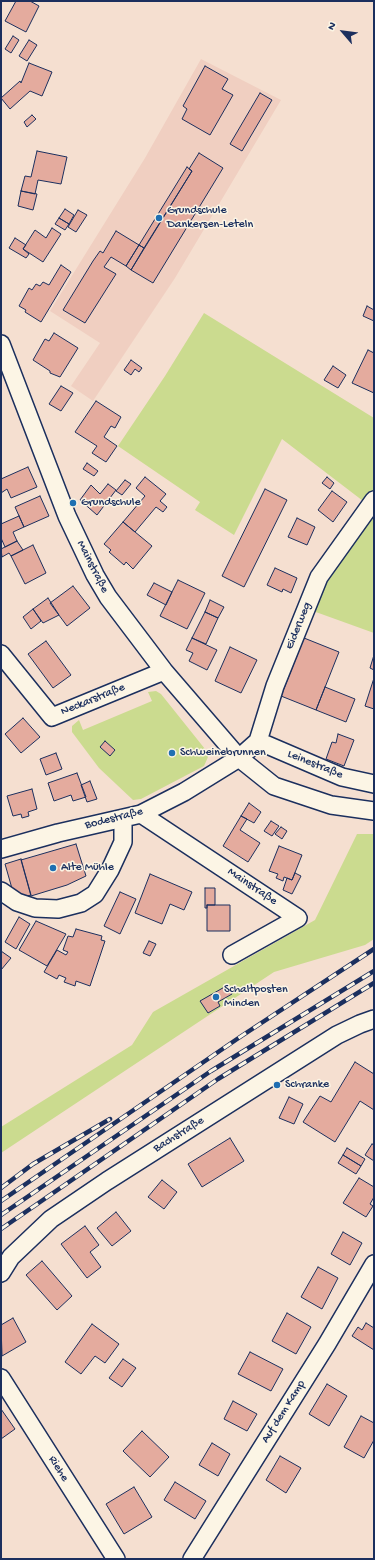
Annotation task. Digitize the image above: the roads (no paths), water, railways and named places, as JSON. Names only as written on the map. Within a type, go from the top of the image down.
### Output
[{"type":"street","name":"Mainstraße","points":[[1,344],[67,516],[95,575],[108,597],[164,671],[239,758],[274,786],[331,805],[374,810]]},
{"type":"street","name":"Eiderweg","points":[[258,741],[275,686],[319,577],[374,500]]},
{"type":"street","name":"Neckarstraße","points":[[1,654],[52,717],[164,671]]},
{"type":"street","points":[[239,758],[258,741]]},
{"type":"street","name":"Leinestraße","points":[[258,741],[342,777],[374,784]]},
{"type":"street","name":"Bodestraße","points":[[1,848],[141,814],[184,792],[239,758]]},
{"type":"street","name":"Mainstraße","points":[[141,814],[298,918],[232,955]]},
{"type":"street","points":[[1,892],[17,902],[35,908],[58,909],[81,902],[95,894],[110,870],[123,842],[123,818]]},
{"type":"street","name":"Bachstraße","points":[[1,1273],[11,1257],[51,1219],[106,1182],[337,1035],[374,1019]]},
{"type":"street","name":"Auf dem Kamp","points":[[192,1559],[327,1344],[374,1264]]},
{"type":"street","name":"Riehe","points":[[1,1378],[116,1559]]},
{"type":"railway","points":[[1,1201],[240,1037],[374,949]]},
{"type":"railway","points":[[1,1215],[211,1071],[374,971]]},
{"type":"railway","points":[[1,1229],[218,1079],[374,983]]},
{"type":"railway","points":[[1,1188],[33,1164],[110,1119]]},
{"type":"place","name":"Grundschule Dankersen-Leteln","points":[[159,218]]},
{"type":"place","name":"Grundschule","points":[[73,503]]},
{"type":"place","name":"Schweinebrunnen","points":[[172,753]]},
{"type":"place","name":"Alte Mühle","points":[[53,868]]},
{"type":"place","name":"Schaltposten Minden","points":[[216,997]]},
{"type":"place","name":"Schranke","points":[[277,1085]]}]
